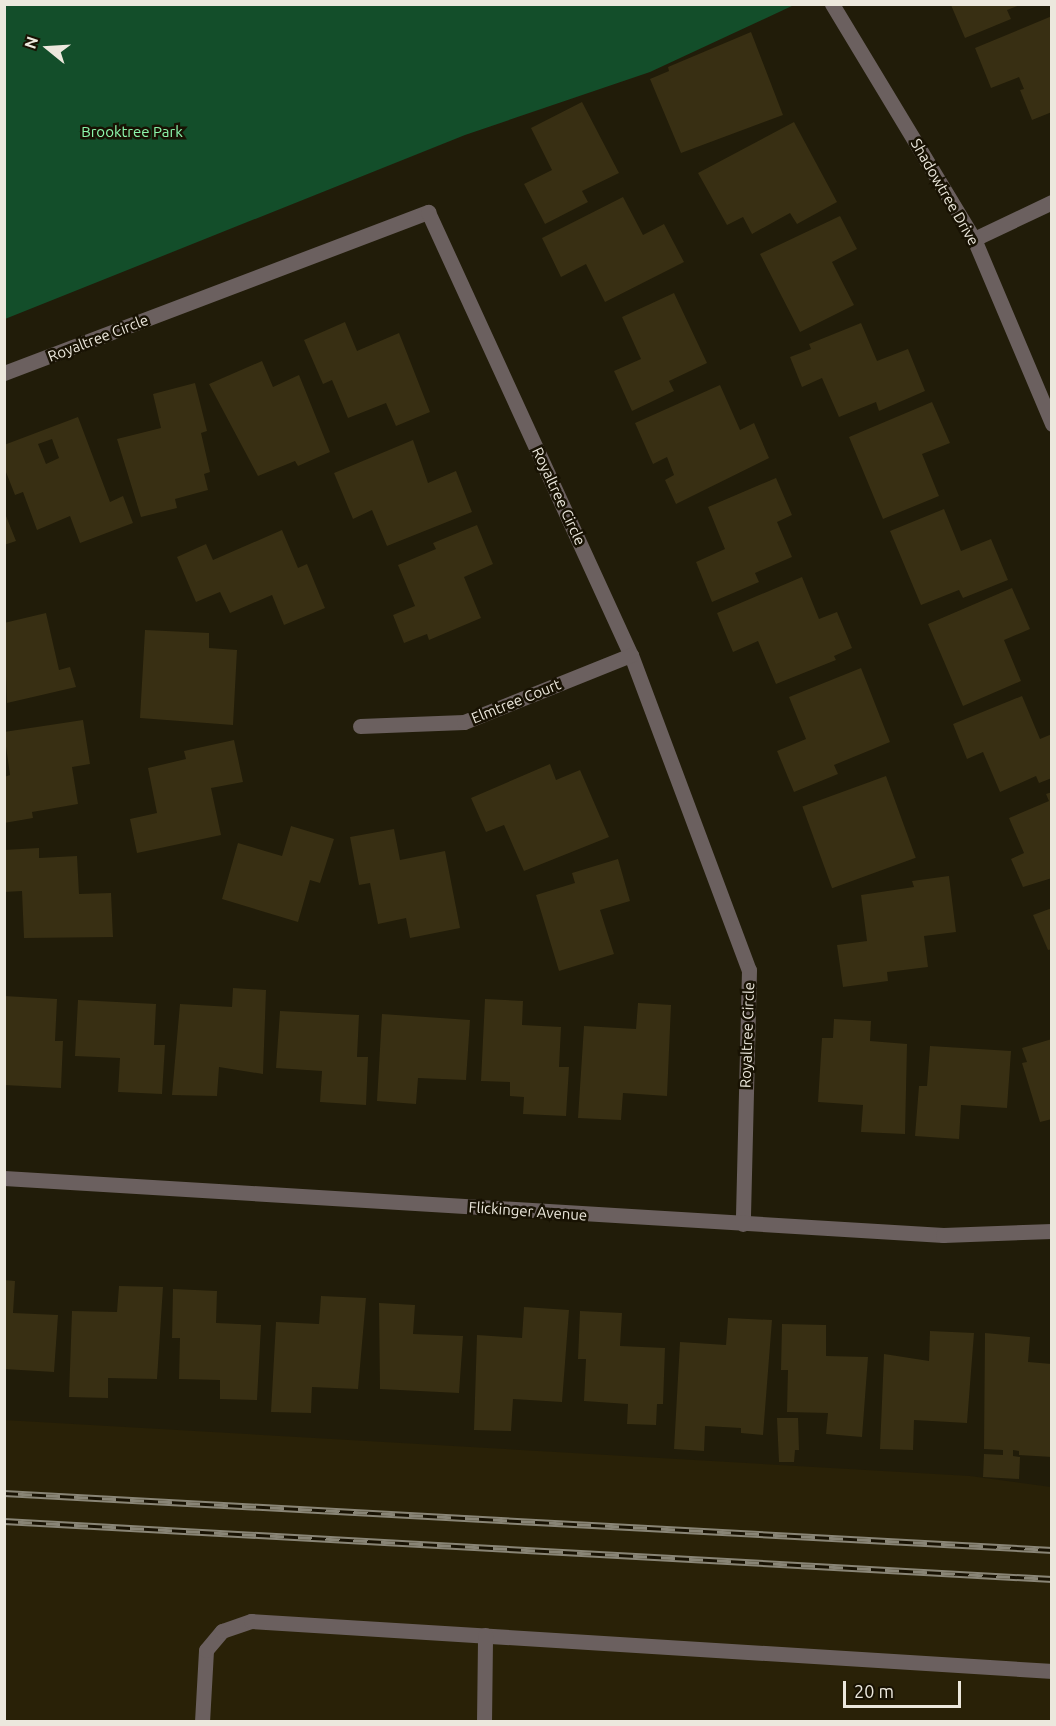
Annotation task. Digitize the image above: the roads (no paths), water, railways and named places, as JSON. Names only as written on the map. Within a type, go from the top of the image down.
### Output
[{"type":"street","name":"Shadowtree Drive","points":[[832,4],[974,239],[1052,424]]},
{"type":"street","points":[[974,239],[1052,202]]},
{"type":"street","name":"Royaltree Circle","points":[[4,373],[428,212],[632,655],[749,970],[743,1224]]},
{"type":"street","name":"Elmtree Court","points":[[360,726],[464,722],[632,655]]},
{"type":"street","name":"Flickinger Avenue","points":[[4,1178],[943,1235],[1052,1231]]},
{"type":"street","points":[[202,1722],[206,1650],[222,1631],[251,1621],[1052,1671]]},
{"type":"street","points":[[484,1722],[485,1635]]},
{"type":"railway","points":[[4,1493],[1052,1550]]},
{"type":"railway","points":[[4,1521],[1052,1579]]},
{"type":"park label","name":"Brooktree Park","points":[[132,132]]}]
